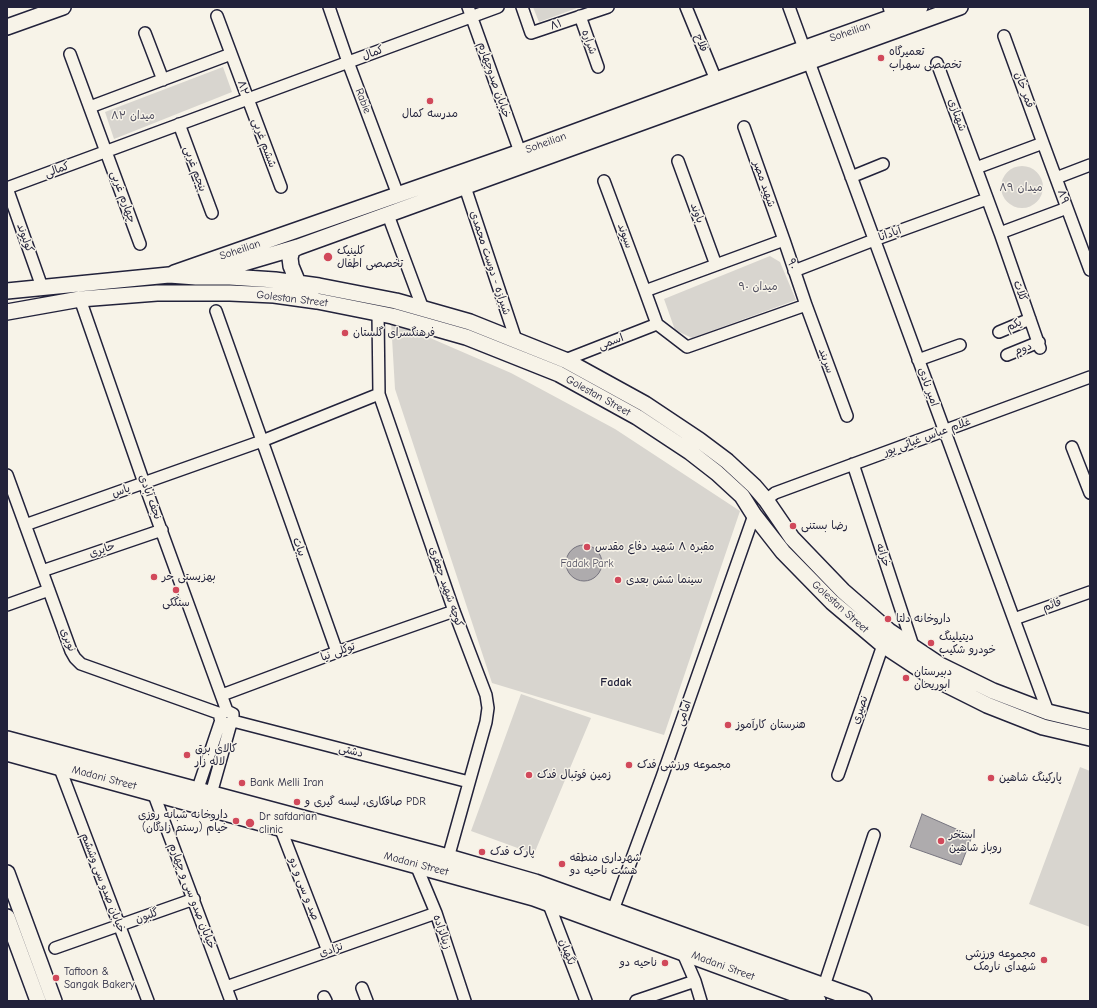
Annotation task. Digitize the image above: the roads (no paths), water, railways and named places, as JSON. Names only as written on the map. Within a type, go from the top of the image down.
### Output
[{"type":"main road","name":"Soheilian","points":[[196,277],[298,247],[388,215],[404,209],[463,180],[807,55],[920,7]]},
{"type":"main road","name":"Soheilian","points":[[893,18],[960,7]]},
{"type":"main road","points":[[7,27],[57,8]]},
{"type":"main road","name":"Soheilian","points":[[169,275],[382,200],[463,180]]},
{"type":"main road","points":[[398,195],[404,209]]},
{"type":"main road","points":[[382,200],[388,215]]},
{"type":"main road","points":[[298,247],[292,250],[290,258],[291,266],[298,283]]},
{"type":"main road","name":"Golestan Street","points":[[7,291],[169,275],[275,280],[319,286],[388,299],[470,322],[516,340],[565,360],[645,404],[727,461],[754,486],[766,500],[792,538],[842,591],[889,631],[940,665],[993,691],[1048,712],[1090,722]]},
{"type":"main road","points":[[190,293],[196,277]]},
{"type":"main road","name":"Golestan Street","points":[[7,312],[80,299],[157,292],[274,295],[317,301],[378,313],[466,337],[559,374],[637,417],[690,452],[717,473],[742,496],[754,515],[783,552],[832,602],[883,645],[933,678],[987,705],[1043,727],[1090,738]]},
{"type":"main road","points":[[754,515],[766,500]]},
{"type":"main road","name":"Madani Street","points":[[7,740],[202,799],[280,827],[548,902],[610,917]]},
{"type":"main road","name":"Madani Street","points":[[7,752],[152,792],[202,799],[448,858],[535,883],[682,951],[788,995],[820,994]]},
{"type":"main road","points":[[7,873],[54,1001]]},
{"type":"main road","points":[[7,917],[37,1000]]},
{"type":"main road","points":[[610,917],[820,994],[863,1001]]},
{"type":"street","name":"Rabie","points":[[329,7],[398,195]]},
{"type":"street","name":"کمال","points":[[248,99],[348,62],[470,12],[498,7]]},
{"type":"street","name":"۸۱","points":[[522,7],[531,34],[608,7]]},
{"type":"street","name":"فلاح","points":[[686,7],[719,87]]},
{"type":"street","name":"امیر نادی","points":[[789,7],[1048,712]]},
{"type":"street","name":"خیابان صدوچهارم","points":[[470,12],[522,159]]},
{"type":"street","name":"۸۲","points":[[106,151],[248,99],[217,16]]},
{"type":"street","name":"شراره","points":[[580,16],[598,67]]},
{"type":"street","points":[[145,32],[163,80]]},
{"type":"street","name":"قمر خان","points":[[1004,36],[1043,143]]},
{"type":"street","points":[[70,54],[106,151]]},
{"type":"street","points":[[90,107],[232,54]]},
{"type":"street","name":"شهنازی","points":[[937,62],[976,168]]},
{"type":"street","name":"ششم غربی","points":[[248,99],[281,187]]},
{"type":"street","name":"پنجم غربی","points":[[179,124],[212,213]]},
{"type":"street","name":"شهید مصر","points":[[744,127],[784,240]]},
{"type":"street","points":[[1000,233],[976,168],[1043,143]]},
{"type":"street","name":"۸۹","points":[[1000,233],[1067,208],[1043,143]]},
{"type":"street","name":"کمالی","points":[[7,188],[106,151]]},
{"type":"street","name":"چهارم غربی","points":[[106,151],[140,244]]},
{"type":"street","name":"باوند","points":[[678,161],[716,265]]},
{"type":"street","points":[[851,177],[883,164]]},
{"type":"street","points":[[1056,178],[1090,165]]},
{"type":"street","name":"شیرازه - دوست محمدی","points":[[463,180],[516,340]]},
{"type":"street","name":"سیوند","points":[[604,181],[645,291]]},
{"type":"street","name":"کولیوند","points":[[7,188],[42,287]]},
{"type":"street","name":"آپادانا","points":[[794,271],[987,199]]},
{"type":"street","points":[[1067,208],[1090,270]]},
{"type":"street","points":[[388,215],[423,309]]},
{"type":"street","name":"کلات","points":[[1000,233],[1040,345]]},
{"type":"street","points":[[784,240],[645,291],[657,324],[686,347],[806,305]]},
{"type":"street","name":"۹۰","points":[[784,240],[806,305]]},
{"type":"street","name":"نجف آبادی","points":[[80,299],[144,483],[222,695],[227,718]]},
{"type":"street","name":"سربند","points":[[806,305],[846,416]]},
{"type":"street","name":"بیات","points":[[216,311],[337,652]]},
{"type":"street","name":"کوچه شهید جعفری","points":[[378,313],[380,394],[454,611],[486,695],[488,708],[486,722],[448,858]]},
{"type":"street","name":"یکم","points":[[999,332],[1030,319]]},
{"type":"street","name":"اسمی","points":[[565,360],[657,324]]},
{"type":"street","points":[[918,360],[960,345]]},
{"type":"street","name":"دوم","points":[[1007,355],[1040,345]]},
{"type":"street","name":"غلام عباس غیاثی ‌پور","points":[[766,500],[775,493],[1090,377]]},
{"type":"street","points":[[262,441],[380,394]]},
{"type":"street","name":"یاس","points":[[25,525],[262,441]]},
{"type":"street","points":[[1072,447],[1090,493]]},
{"type":"street","name":"خزانه","points":[[853,464],[913,646]]},
{"type":"street","name":"نوبری","points":[[7,475],[71,651],[75,658],[82,664],[227,718]]},
{"type":"street","name":"امامی","points":[[610,917],[662,777],[754,515]]},
{"type":"street","name":"حایری","points":[[42,572],[162,530]]},
{"type":"street","points":[[7,605],[49,590]]},
{"type":"street","name":"قائم","points":[[1014,619],[1090,592]]},
{"type":"street","name":"توکلی نیا","points":[[222,695],[337,652],[454,611]]},
{"type":"street","name":"نصیری","points":[[838,775],[883,645]]},
{"type":"street","points":[[202,799],[227,718]]},
{"type":"street","points":[[202,799],[227,718]]},
{"type":"street","name":"دشتی","points":[[227,718],[469,782]]},
{"type":"street","name":"خیابان صدو سی وششم","points":[[59,766],[148,1001]]},
{"type":"street","name":"خیابان صدو سی و چهارم","points":[[152,792],[231,1001]]},
{"type":"street","name":"صد و سی و دو","points":[[280,827],[328,951]]},
{"type":"street","points":[[820,994],[874,835]]},
{"type":"street","name":"زینالزاده","points":[[416,864],[436,913],[465,1001]]},
{"type":"street","name":"گلبون","points":[[55,948],[194,900]]},
{"type":"street","name":"نگهبان","points":[[548,902],[586,1001]]},
{"type":"street","name":"نژادی","points":[[226,987],[436,913]]},
{"type":"street","points":[[682,951],[695,981],[701,1001]]},
{"type":"street","points":[[636,1001],[695,981]]},
{"type":"street","points":[[362,988],[367,1001]]},
{"type":"place","name":"تعمیرگاه تخصصی سهراب","points":[[881,58]]},
{"type":"place","name":"مدرسه کمال","points":[[430,101]]},
{"type":"place","name":"کلینیک تخصصی اطفال","points":[[328,257]]},
{"type":"place","name":"فرهنگسرای گلستان","points":[[345,333]]},
{"type":"place","name":"رضا بستنی","points":[[793,526]]},
{"type":"place","name":"مقبره ۸ شهید دفاع مقدس","points":[[587,547]]},
{"type":"place","name":"بهزیستی حر","points":[[154,577]]},
{"type":"place","name":"سینما شش بعدی","points":[[618,580]]},
{"type":"place","name":"سنگکی","points":[[176,590]]},
{"type":"place","name":"داروخانه دلتا","points":[[888,619]]},
{"type":"place","name":"دیتیلینگ خودرو شکیب","points":[[931,643]]},
{"type":"place","name":"دبیرستان ابوریحان","points":[[906,678]]},
{"type":"place","name":"هنرستان کارآموز","points":[[728,725]]},
{"type":"place","name":"کالای برق لاله زار","points":[[187,755]]},
{"type":"place","name":"مجموعه ورزشی فدک","points":[[629,765]]},
{"type":"place","name":"زمین فوتبال فدک","points":[[529,775]]},
{"type":"place","name":"پارکینگ شاهین","points":[[991,778]]},
{"type":"place","name":"Bank Melli Iran","points":[[242,783]]},
{"type":"place","name":"صافکاری، لیسه گیری و PDR","points":[[297,802]]},
{"type":"place","name":"داروخانه شبانه روزی خیام (رستم زادگان)","points":[[236,821]]},
{"type":"place","name":"Dr safdarian clinic","points":[[250,823]]},
{"type":"place","name":"استخر روباز شاهین","points":[[941,841]]},
{"type":"place","name":"پارک فدک","points":[[482,852]]},
{"type":"place","name":"شهرداری منطقه هشت ناحیه دو","points":[[562,864]]},
{"type":"place","name":"مجموعه ورزشی شهدای نارمک","points":[[1044,960]]},
{"type":"place","name":"ناحیه دو","points":[[665,963]]},
{"type":"place","name":"Taftoon & Sangak Bakery","points":[[56,978]]},
{"type":"district","name":"Fadak","points":[[616,683]]},
{"type":"park label","name":"میدان ۸۲","points":[[133,116]]},
{"type":"park label","name":"میدان ۸۹","points":[[1021,188]]},
{"type":"park label","name":"میدان ۹۰","points":[[758,287]]},
{"type":"park label","name":"Fadak Park","points":[[587,564]]}]
